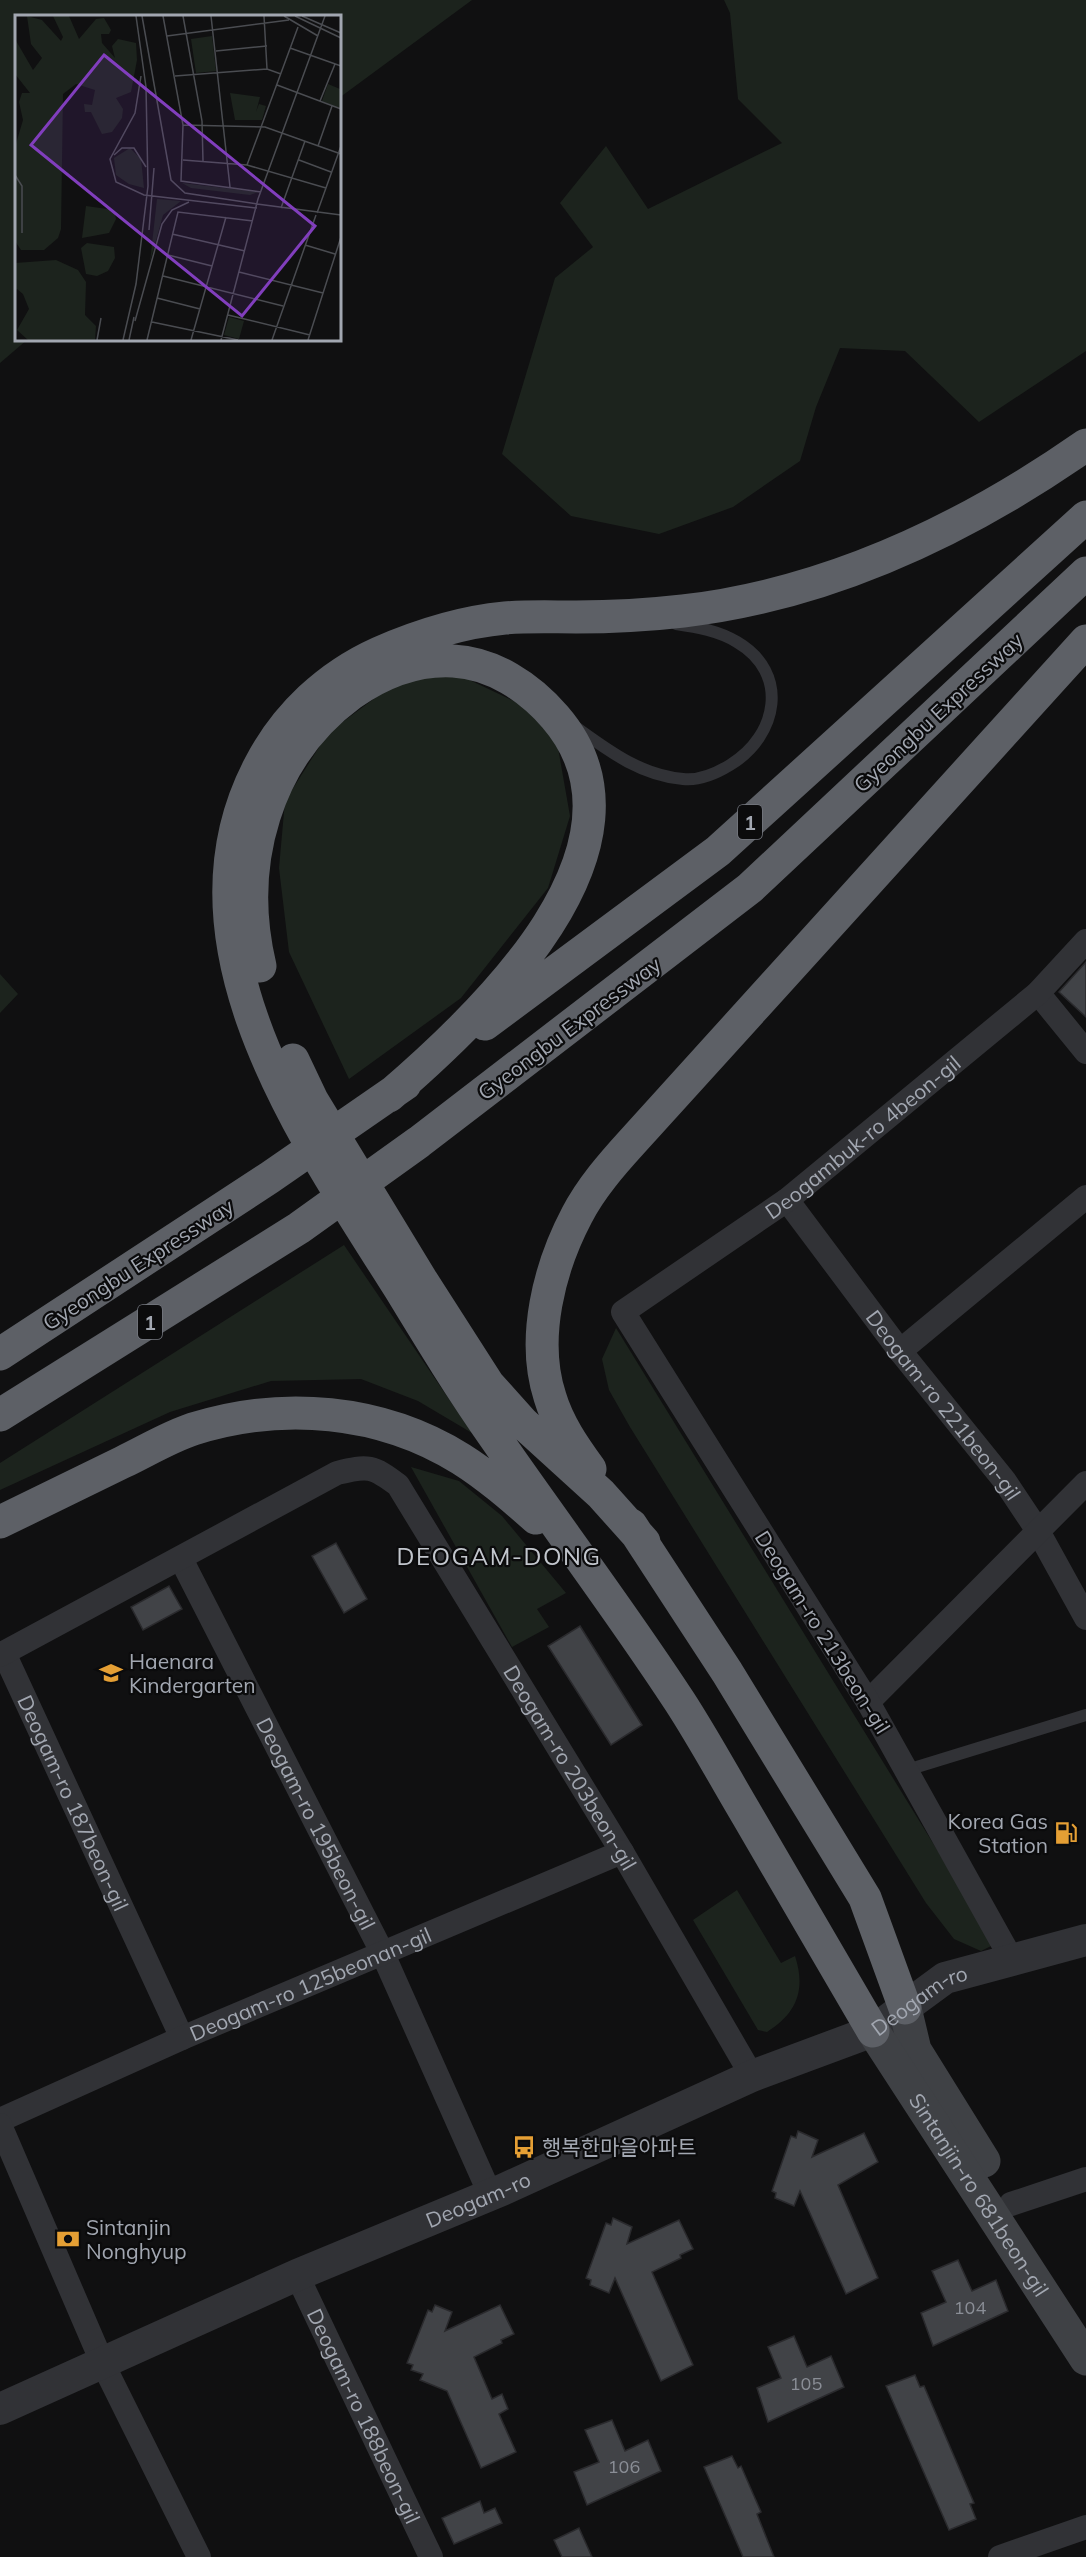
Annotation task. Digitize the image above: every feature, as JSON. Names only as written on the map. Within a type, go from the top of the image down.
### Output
[{"type":"highway","points":[[873,2031],[683,1706],[459,1384],[298,1122],[267,1056],[241,979],[229,916],[229,867],[236,821],[257,769],[273,741],[303,705],[346,672],[391,648],[428,635],[472,624],[514,618],[629,615],[686,610],[738,602],[813,582],[878,560],[965,519],[1086,445]]},
{"type":"highway","name":"Gyeongbu Expressway","points":[[0,1354],[269,1178],[389,1096],[718,851],[1086,518]]},
{"type":"highway","name":"Gyeongbu Expressway","points":[[0,1415],[299,1228],[419,1142],[750,888],[1086,573]]},
{"type":"highway","points":[[905,2008],[865,1898],[727,1672],[644,1542],[566,1434],[549,1396],[545,1376],[542,1338],[544,1312],[559,1259],[578,1213],[620,1155],[1086,641]]},
{"type":"highway","points":[[389,1096],[462,1029],[515,970],[557,912],[576,873],[586,832],[588,792],[578,754],[558,720],[545,705],[512,680],[493,670],[454,661],[416,663],[398,668],[363,686],[332,709],[303,739],[289,759],[267,801],[255,849],[253,928],[264,984],[298,1071],[312,1100],[441,1310],[499,1397],[553,1453],[600,1494],[644,1542]]},
{"type":"highway","points":[[0,1521],[192,1430],[256,1415],[316,1413],[355,1418],[406,1432],[459,1458],[509,1493],[581,1560]]},
{"type":"main road","name":"Sintanjin-ro 681beon-gil","points":[[905,2008],[915,2050],[1086,2323]]},
{"type":"main road","name":"Sintanjin-ro 681beon-gil","points":[[873,2031],[1086,2359]]},
{"type":"street","name":"Deogambuk-ro 4beon-gil","points":[[623,1312],[787,1200],[1038,993],[1086,941]]},
{"type":"street","points":[[1038,993],[1086,1052]]},
{"type":"street","points":[[900,1351],[1086,1197]]},
{"type":"street","name":"Deogam-ro 221beon-gil","points":[[787,1200],[900,1351],[1004,1480],[1038,1531],[1086,1618]]},
{"type":"street","name":"Deogam-ro 213beon-gil","points":[[623,1312],[868,1702],[1012,1960]]},
{"type":"street","name":"Deogam-ro 203beon-gil","points":[[181,1559],[337,1473],[356,1468],[377,1469],[398,1485],[622,1851],[752,2076]]},
{"type":"street","points":[[868,1702],[1086,1483]]},
{"type":"street","name":"Deogam-ro 187beon-gil","points":[[181,1559],[101,1599],[2,1654],[182,2037]]},
{"type":"street","name":"Deogam-ro 195beon-gil","points":[[181,1559],[382,1952],[490,2194]]},
{"type":"street","name":"Deogam-ro 125beonan-gil","points":[[0,2120],[182,2037],[622,1851]]},
{"type":"street","name":"Deogam-ro","points":[[0,2409],[297,2276],[490,2194],[752,2076],[873,2031],[945,1978],[1086,1940]]},
{"type":"street","points":[[0,2125],[102,2362],[198,2557]]},
{"type":"street","name":"Sintanjin-ro 681beon-gil","points":[[1011,2204],[1086,2180]]},
{"type":"street","name":"Deogam-ro 188beon-gil","points":[[297,2276],[431,2557]]},
{"type":"street","points":[[1000,2557],[1086,2527]]},
{"type":"lane","points":[[545,705],[620,759],[647,771],[672,778],[686,780],[711,775],[736,761],[755,744],[769,721],[772,697],[765,672],[751,653],[739,643],[715,632],[629,615]]},
{"type":"lane","points":[[907,1770],[1086,1715]]},
{"type":"shaded area","points":[[0,0],[472,0],[340,97],[340,15],[15,15],[15,340],[27,340],[0,363]]},
{"type":"shaded area","points":[[724,0],[1086,0],[1086,351],[979,422],[905,351],[840,348],[816,407],[800,461],[733,507],[659,534],[571,516],[502,454],[555,278],[593,247],[560,203],[606,146],[648,209],[782,143],[738,99],[730,13]]},
{"type":"shaded area","points":[[457,674],[520,704],[557,742],[570,816],[548,888],[461,998],[349,1079],[289,952],[279,868],[285,801],[328,733],[395,683]]},
{"type":"shaded area","points":[[0,974],[18,994],[0,1013]]},
{"type":"shaded area","points":[[344,1245],[472,1433],[418,1401],[361,1379],[271,1381],[170,1412],[0,1490],[0,1463]]},
{"type":"shaded area","points":[[616,1328],[995,1944],[981,1951],[954,1939],[926,1903],[630,1427],[609,1390],[602,1359]]},
{"type":"shaded area","points":[[411,1467],[459,1481],[502,1516],[566,1593],[537,1609],[549,1627],[512,1647]]},
{"type":"shaded area","points":[[737,1890],[781,1963],[795,1956],[798,1968],[799,1990],[792,2009],[786,2017],[767,2032],[758,2030],[693,1920]]},
{"type":"building","points":[[1086,962],[1086,1017],[1059,992]]},
{"type":"building","points":[[336,1543],[367,1599],[344,1613],[312,1556]]},
{"type":"building","points":[[169,1586],[182,1609],[143,1630],[131,1607]]},
{"type":"building","points":[[580,1626],[642,1725],[611,1745],[548,1646]]},
{"type":"building","points":[[798,2131],[818,2140],[812,2157],[864,2133],[878,2162],[838,2185],[878,2278],[846,2294],[800,2191],[794,2206],[775,2198],[776,2193],[772,2191],[791,2136],[796,2138]]},
{"type":"building","points":[[613,2218],[632,2227],[627,2244],[679,2220],[693,2249],[680,2255],[681,2258],[652,2272],[693,2365],[661,2381],[615,2278],[609,2293],[590,2285],[591,2280],[586,2278],[606,2223],[611,2225]]},
{"type":"building","points":[[958,2260],[972,2291],[996,2280],[1008,2311],[933,2346],[921,2313],[946,2302],[932,2271]]},
{"type":"building","points":[[435,2305],[452,2312],[445,2331],[500,2305],[514,2334],[501,2340],[502,2343],[474,2357],[492,2399],[502,2394],[508,2409],[499,2414],[516,2452],[481,2468],[447,2391],[420,2380],[423,2374],[411,2370],[413,2365],[407,2363],[428,2310],[432,2312]]},
{"type":"building","points":[[794,2336],[807,2367],[831,2356],[844,2387],[768,2422],[757,2388],[781,2378],[768,2347]]},
{"type":"building","points":[[915,2375],[920,2387],[924,2386],[974,2503],[970,2504],[976,2519],[949,2530],[886,2386]]},
{"type":"building","points":[[612,2420],[625,2451],[648,2440],[661,2471],[587,2505],[574,2472],[599,2462],[585,2430]]},
{"type":"building","points":[[732,2456],[738,2468],[741,2466],[761,2512],[757,2514],[774,2557],[743,2557],[704,2467]]},
{"type":"building","points":[[480,2501],[484,2513],[495,2508],[502,2523],[454,2544],[442,2518]]},
{"type":"building","points":[[579,2528],[592,2557],[562,2557],[554,2540]]},
{"type":"place","name":"Haenara Kindergarten","points":[[111,1673]]},
{"type":"place","name":"Korea Gas Station","points":[[1066,1833]]},
{"type":"place","name":"행복한마을아파트","points":[[524,2147]]},
{"type":"place","name":"Sintanjin Nonghyup","points":[[68,2239]]},
{"type":"district","name":"DEOGAM-DONG","points":[[499,1556]]}]
